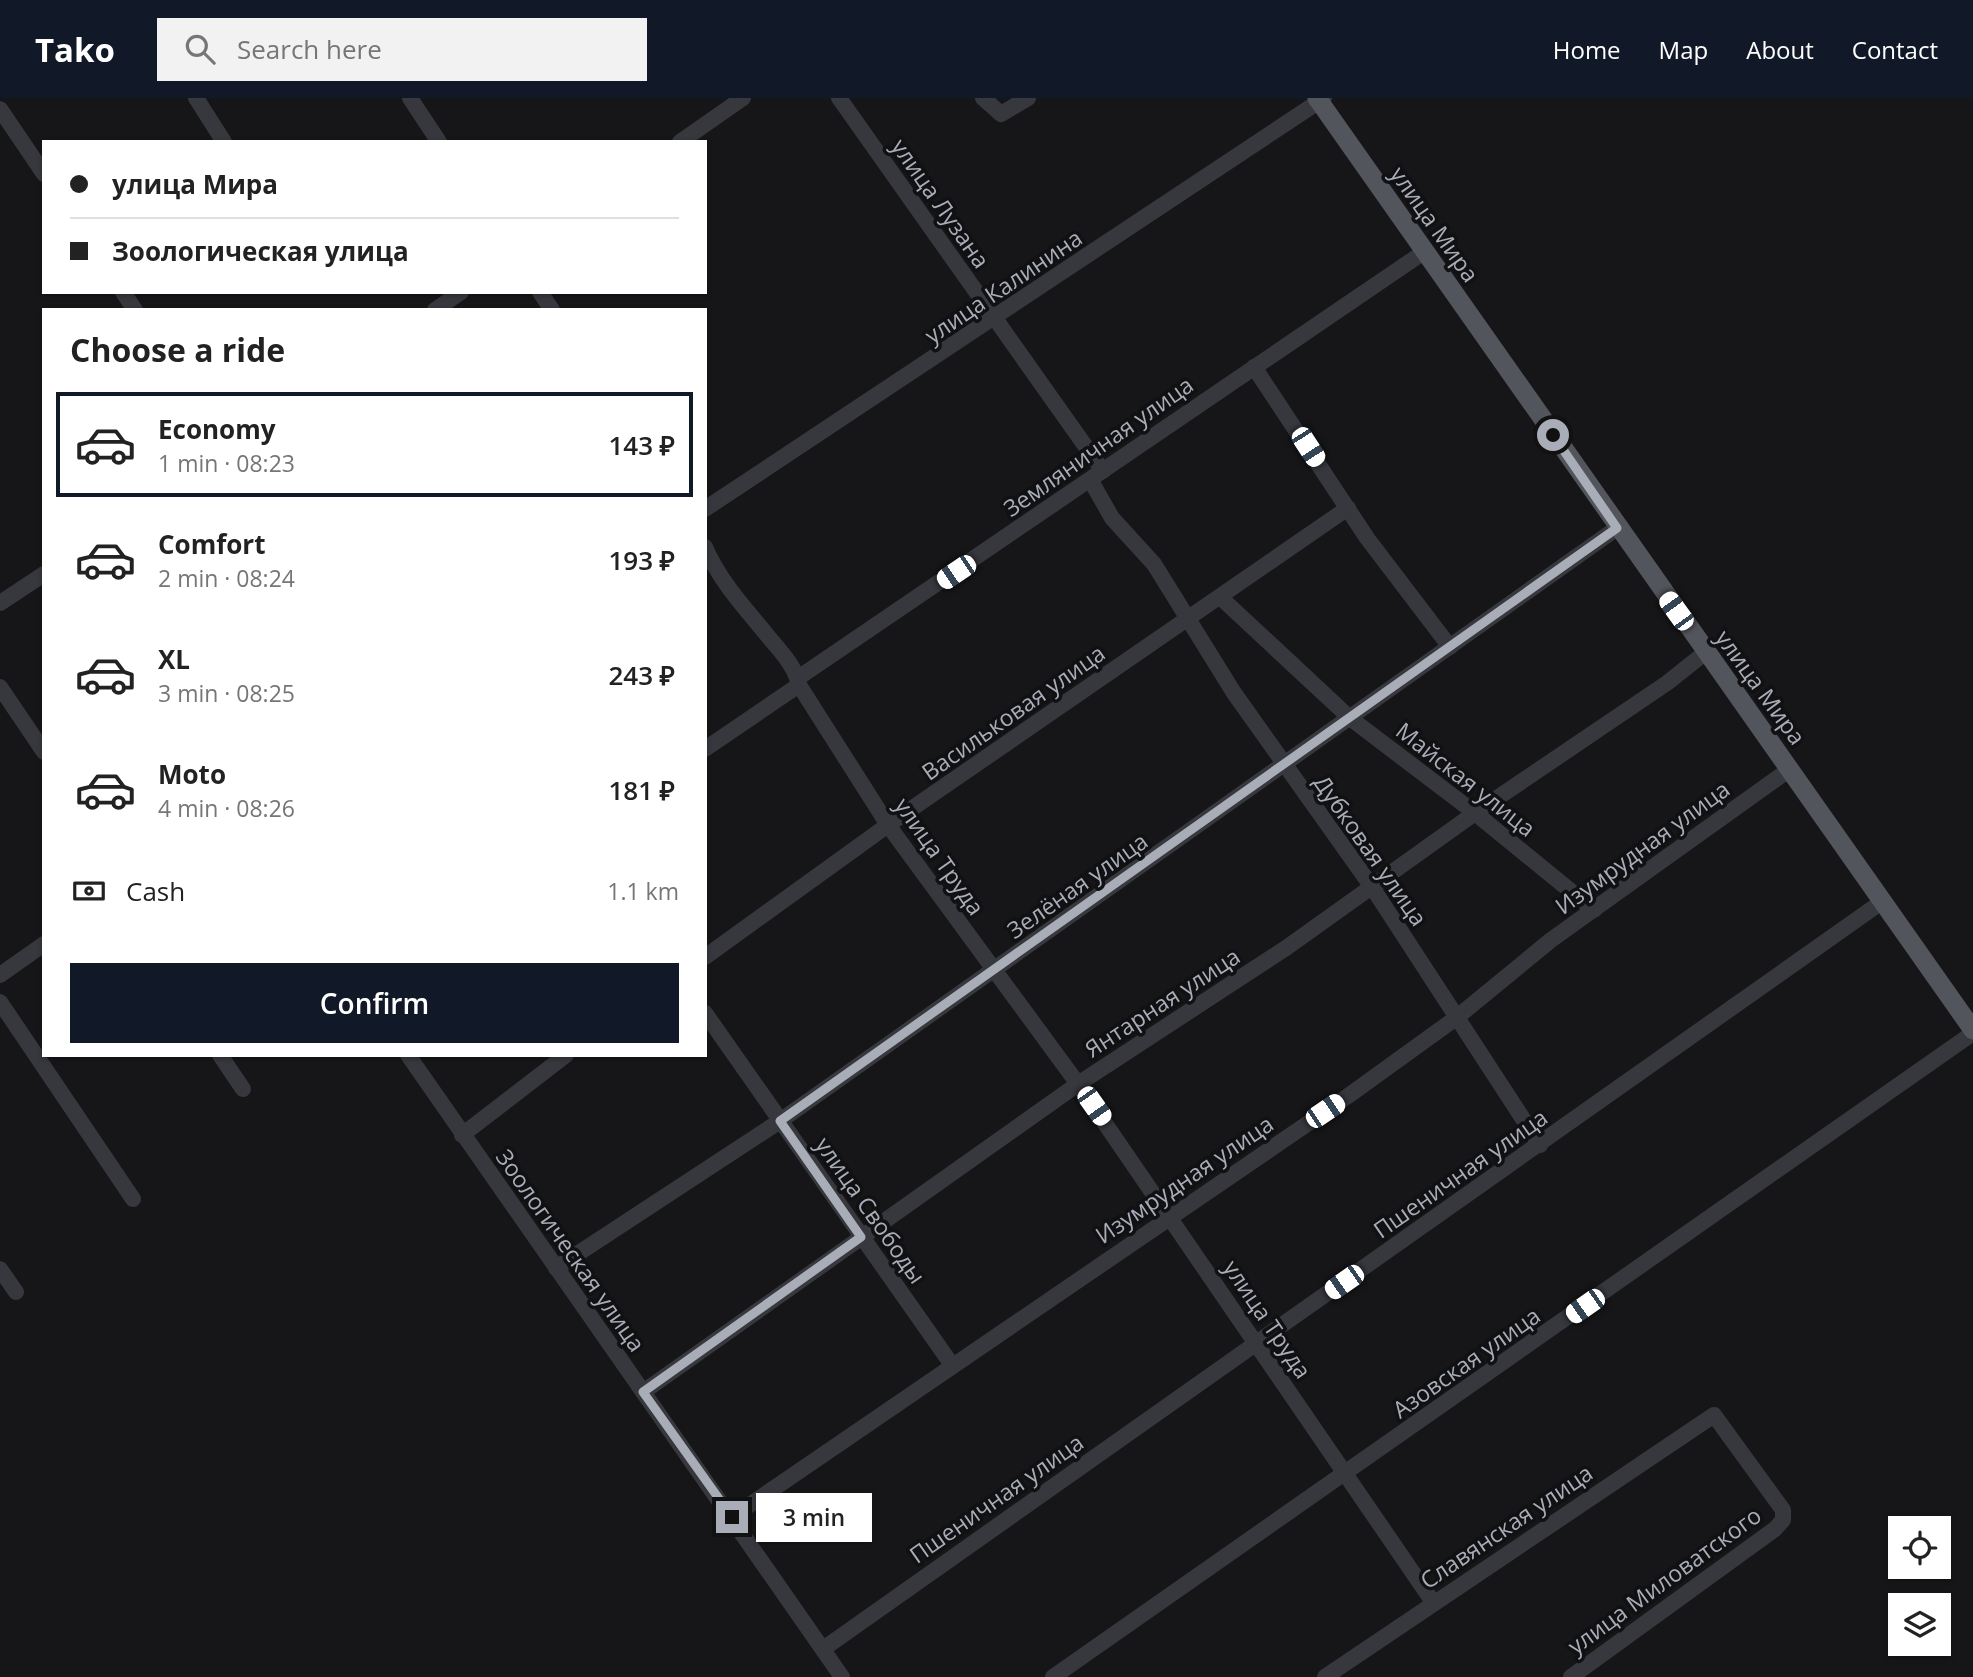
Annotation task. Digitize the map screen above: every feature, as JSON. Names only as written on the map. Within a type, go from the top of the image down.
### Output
[{"type":"main road","name":"улица Мира","points":[[1320,99],[1617,528],[1973,1031]]},
{"type":"street","points":[[196,98],[223,140]]},
{"type":"street","points":[[410,98],[438,140]]},
{"type":"street","points":[[683,140],[743,98]]},
{"type":"street","name":"улица Лузана","points":[[839,98],[995,319],[1097,476]]},
{"type":"street","points":[[984,98],[1001,114],[1028,98]]},
{"type":"street","name":"улица Калинина","points":[[707,508],[995,319],[1320,99]]},
{"type":"street","points":[[0,109],[42,171]]},
{"type":"street","name":"Земляничная улица","points":[[707,748],[798,681],[1424,252]]},
{"type":"street","points":[[438,308],[458,294]]},
{"type":"street","points":[[1254,366],[1367,538],[1450,647]]},
{"type":"street","name":"Дубковая улица","points":[[1097,476],[1112,518],[1154,564],[1234,693],[1372,887],[1540,1145]]},
{"type":"street","name":"Васильковая улица","points":[[707,956],[888,825],[1348,508]]},
{"type":"street","name":"Зелёная улица","points":[[556,1268],[780,1121],[994,972],[1617,528]]},
{"type":"street","name":"улица Труда","points":[[707,550],[739,601],[798,681],[888,825],[1079,1084],[1433,1602]]},
{"type":"street","points":[[0,603],[42,575]]},
{"type":"street","name":"Майская улица","points":[[1220,597],[1350,718],[1475,813],[1594,910]]},
{"type":"street","name":"Янтарная улица","points":[[643,1392],[1079,1084],[1286,948],[1475,813],[1667,683],[1706,652]]},
{"type":"street","points":[[0,687],[42,749]]},
{"type":"street","name":"Изумрудная улица","points":[[732,1517],[1170,1215],[1348,1096],[1456,1018],[1594,910],[1790,769]]},
{"type":"street","name":"Пшеничная улица","points":[[823,1649],[1883,901]]},
{"type":"street","points":[[0,975],[42,945]]},
{"type":"street","points":[[0,1002],[132,1199]]},
{"type":"street","name":"улица Свободы","points":[[707,1016],[952,1365]]},
{"type":"street","name":"Азовская улица","points":[[1053,1677],[1346,1475],[1973,1031]]},
{"type":"street","points":[[221,1057],[243,1089]]},
{"type":"street","name":"Зоологическая улица","points":[[409,1057],[842,1677]]},
{"type":"street","points":[[462,1135],[563,1057]]},
{"type":"street","points":[[0,1269],[16,1292]]},
{"type":"street","name":"Славянская улица","points":[[1325,1677],[1714,1415]]},
{"type":"street","name":"улица Миловатского","points":[[1571,1677],[1775,1529],[1783,1520],[1783,1510],[1714,1415]]},
{"type":"route","points":[[732,1517],[643,1392],[861,1237],[780,1121],[994,972],[1617,528],[1553,435]]}]
